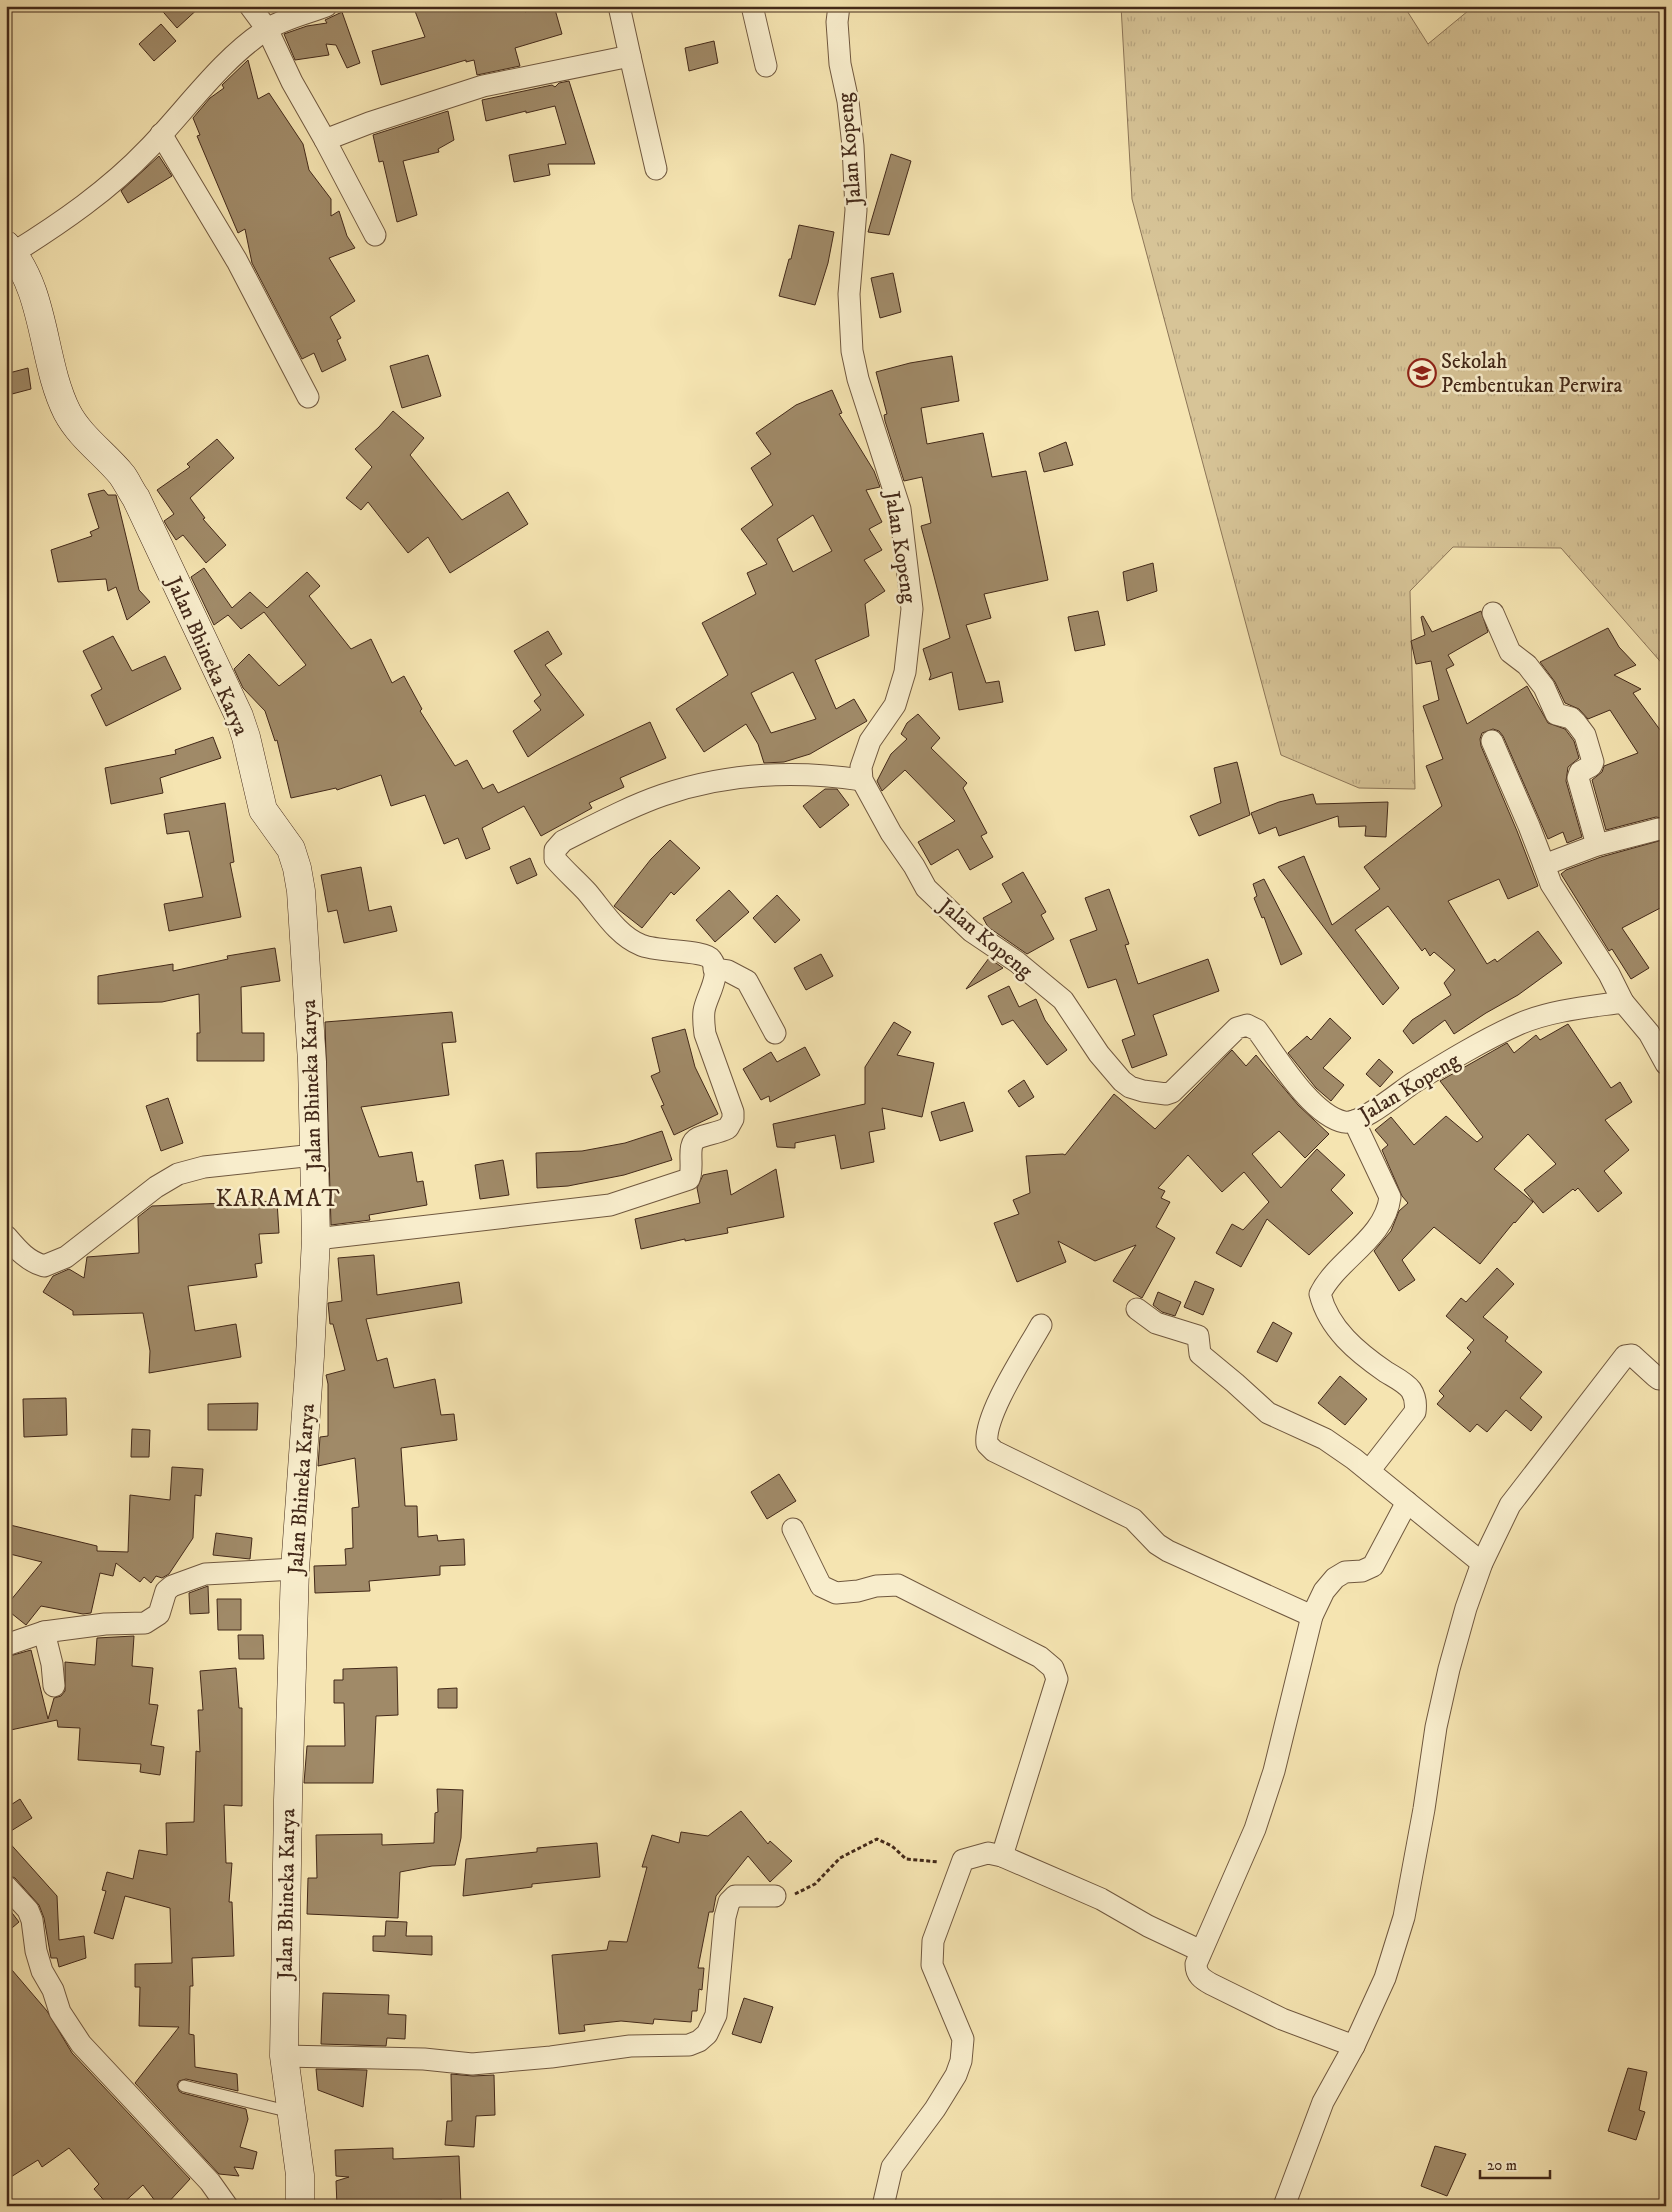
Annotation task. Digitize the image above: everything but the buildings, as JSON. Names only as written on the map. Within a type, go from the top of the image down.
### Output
[{"type":"street","points":[[250,6],[267,28],[292,82],[375,235]]},
{"type":"street","points":[[10,249],[53,228],[100,192],[148,149],[239,50],[267,28],[326,6]]},
{"type":"street","points":[[619,6],[656,170]]},
{"type":"street","points":[[752,6],[766,66]]},
{"type":"street","name":"Jalan Kopeng","points":[[839,6],[837,22],[840,64],[848,101],[853,146],[856,210],[849,294],[852,351],[858,379],[900,509],[912,609],[905,672],[895,705],[870,741],[861,767],[862,780],[878,812],[914,866],[926,888],[971,930],[1016,962],[1063,1000],[1100,1054],[1122,1081],[1130,1087],[1162,1094],[1172,1092],[1237,1028],[1247,1025],[1257,1030],[1311,1102],[1329,1116],[1346,1122],[1354,1121],[1378,1108],[1412,1084],[1520,1024],[1559,1012],[1623,1002]]},
{"type":"street","points":[[324,140],[369,123],[483,86],[630,56]]},
{"type":"street","points":[[162,134],[236,262],[308,397]]},
{"type":"street","name":"Jalan Bhineka Karya","points":[[10,249],[33,292],[42,322],[55,383],[68,414],[122,475],[136,498],[239,716],[246,737],[263,810],[291,849],[298,868],[312,1062],[316,1240],[295,1570],[288,1800],[284,2056],[300,2175],[300,2206]]},
{"type":"street","points":[[1493,613],[1503,632],[1510,652],[1527,665],[1544,687],[1556,714],[1571,718],[1585,735],[1593,762],[1591,766],[1580,772],[1578,778],[1597,845]]},
{"type":"street","points":[[1492,741],[1529,826],[1550,884],[1609,974],[1623,1002],[1649,1033],[1666,1064]]},
{"type":"street","points":[[316,1240],[610,1205],[689,1179],[692,1168],[691,1145],[695,1139],[728,1128],[733,1112],[729,1094],[705,1034],[703,1021],[704,1009],[714,981],[714,969],[711,959],[703,954],[651,949],[623,934],[555,859],[554,855],[558,845],[662,795],[718,780],[766,774],[800,774],[862,780]]},
{"type":"street","points":[[1544,865],[1597,845],[1658,829]]},
{"type":"street","points":[[714,969],[728,971],[747,981],[776,1033]]},
{"type":"street","points":[[1354,1121],[1390,1197],[1389,1206],[1372,1235],[1335,1272],[1320,1294],[1324,1311],[1336,1328],[1366,1358],[1410,1388],[1416,1405],[1415,1412],[1370,1471]]},
{"type":"street","points":[[6,1236],[32,1262],[44,1266],[66,1257],[156,1187],[178,1174],[204,1167],[314,1155]]},
{"type":"street","points":[[1137,1309],[1156,1323],[1198,1336],[1200,1354],[1268,1413],[1325,1439],[1370,1471],[1482,1563]]},
{"type":"street","points":[[1041,1325],[1001,1396],[986,1434],[987,1444],[994,1450],[1133,1519],[1157,1544],[1168,1551],[1312,1616]]},
{"type":"street","points":[[1284,2206],[1323,2102],[1354,2046],[1385,1978],[1404,1917],[1440,1708],[1466,1608],[1482,1563],[1510,1505],[1624,1356],[1632,1356],[1659,1379],[1666,1379]]},
{"type":"street","points":[[1354,2046],[1282,2019],[1202,1979],[1196,1969],[1201,1951],[1255,1829],[1274,1771],[1312,1616],[1324,1591],[1335,1578],[1345,1572],[1362,1571],[1373,1566],[1407,1502]]},
{"type":"street","points":[[793,1529],[821,1586],[836,1593],[858,1592],[876,1586],[898,1585],[1040,1657],[1053,1668],[1057,1679],[1002,1856]]},
{"type":"street","points":[[6,1645],[44,1632],[105,1624],[145,1623],[153,1620],[159,1614],[166,1591],[172,1586],[205,1574],[295,1570]]},
{"type":"street","points":[[44,1632],[52,1664],[54,1686]]},
{"type":"street","points":[[883,2206],[892,2167],[935,2109],[956,2074],[961,2061],[963,2039],[932,1965],[933,1941],[962,1860],[988,1853],[1002,1856],[1101,1898],[1148,1926],[1201,1951]]},
{"type":"street","points":[[6,1886],[28,1910],[34,1929],[36,1952],[42,1971],[68,2027],[94,2059],[210,2182],[227,2206]]},
{"type":"street","points":[[284,2056],[424,2058],[472,2064],[551,2057],[630,2046],[688,2045],[699,2042],[711,2028],[716,2015],[725,1917],[729,1902],[735,1896],[775,1896]]},
{"type":"lane","points":[[184,2086],[291,2112]]},
{"type":"path","points":[[815,1884],[840,1858],[877,1839],[892,1846],[906,1859],[933,1862],[962,1860]]},
{"type":"green space","name":"Sekolah Pembentukan Perwira","points":[[1121,6],[1404,6],[1428,44],[1474,6],[1666,6],[1666,668],[1561,548],[1453,547],[1410,591],[1415,789],[1359,788],[1281,755],[1132,199]]},
{"type":"place","name":"Sekolah Pembentukan Perwira","points":[[1422,373]]},
{"type":"district","name":"KARAMAT","points":[[278,1198]]}]
